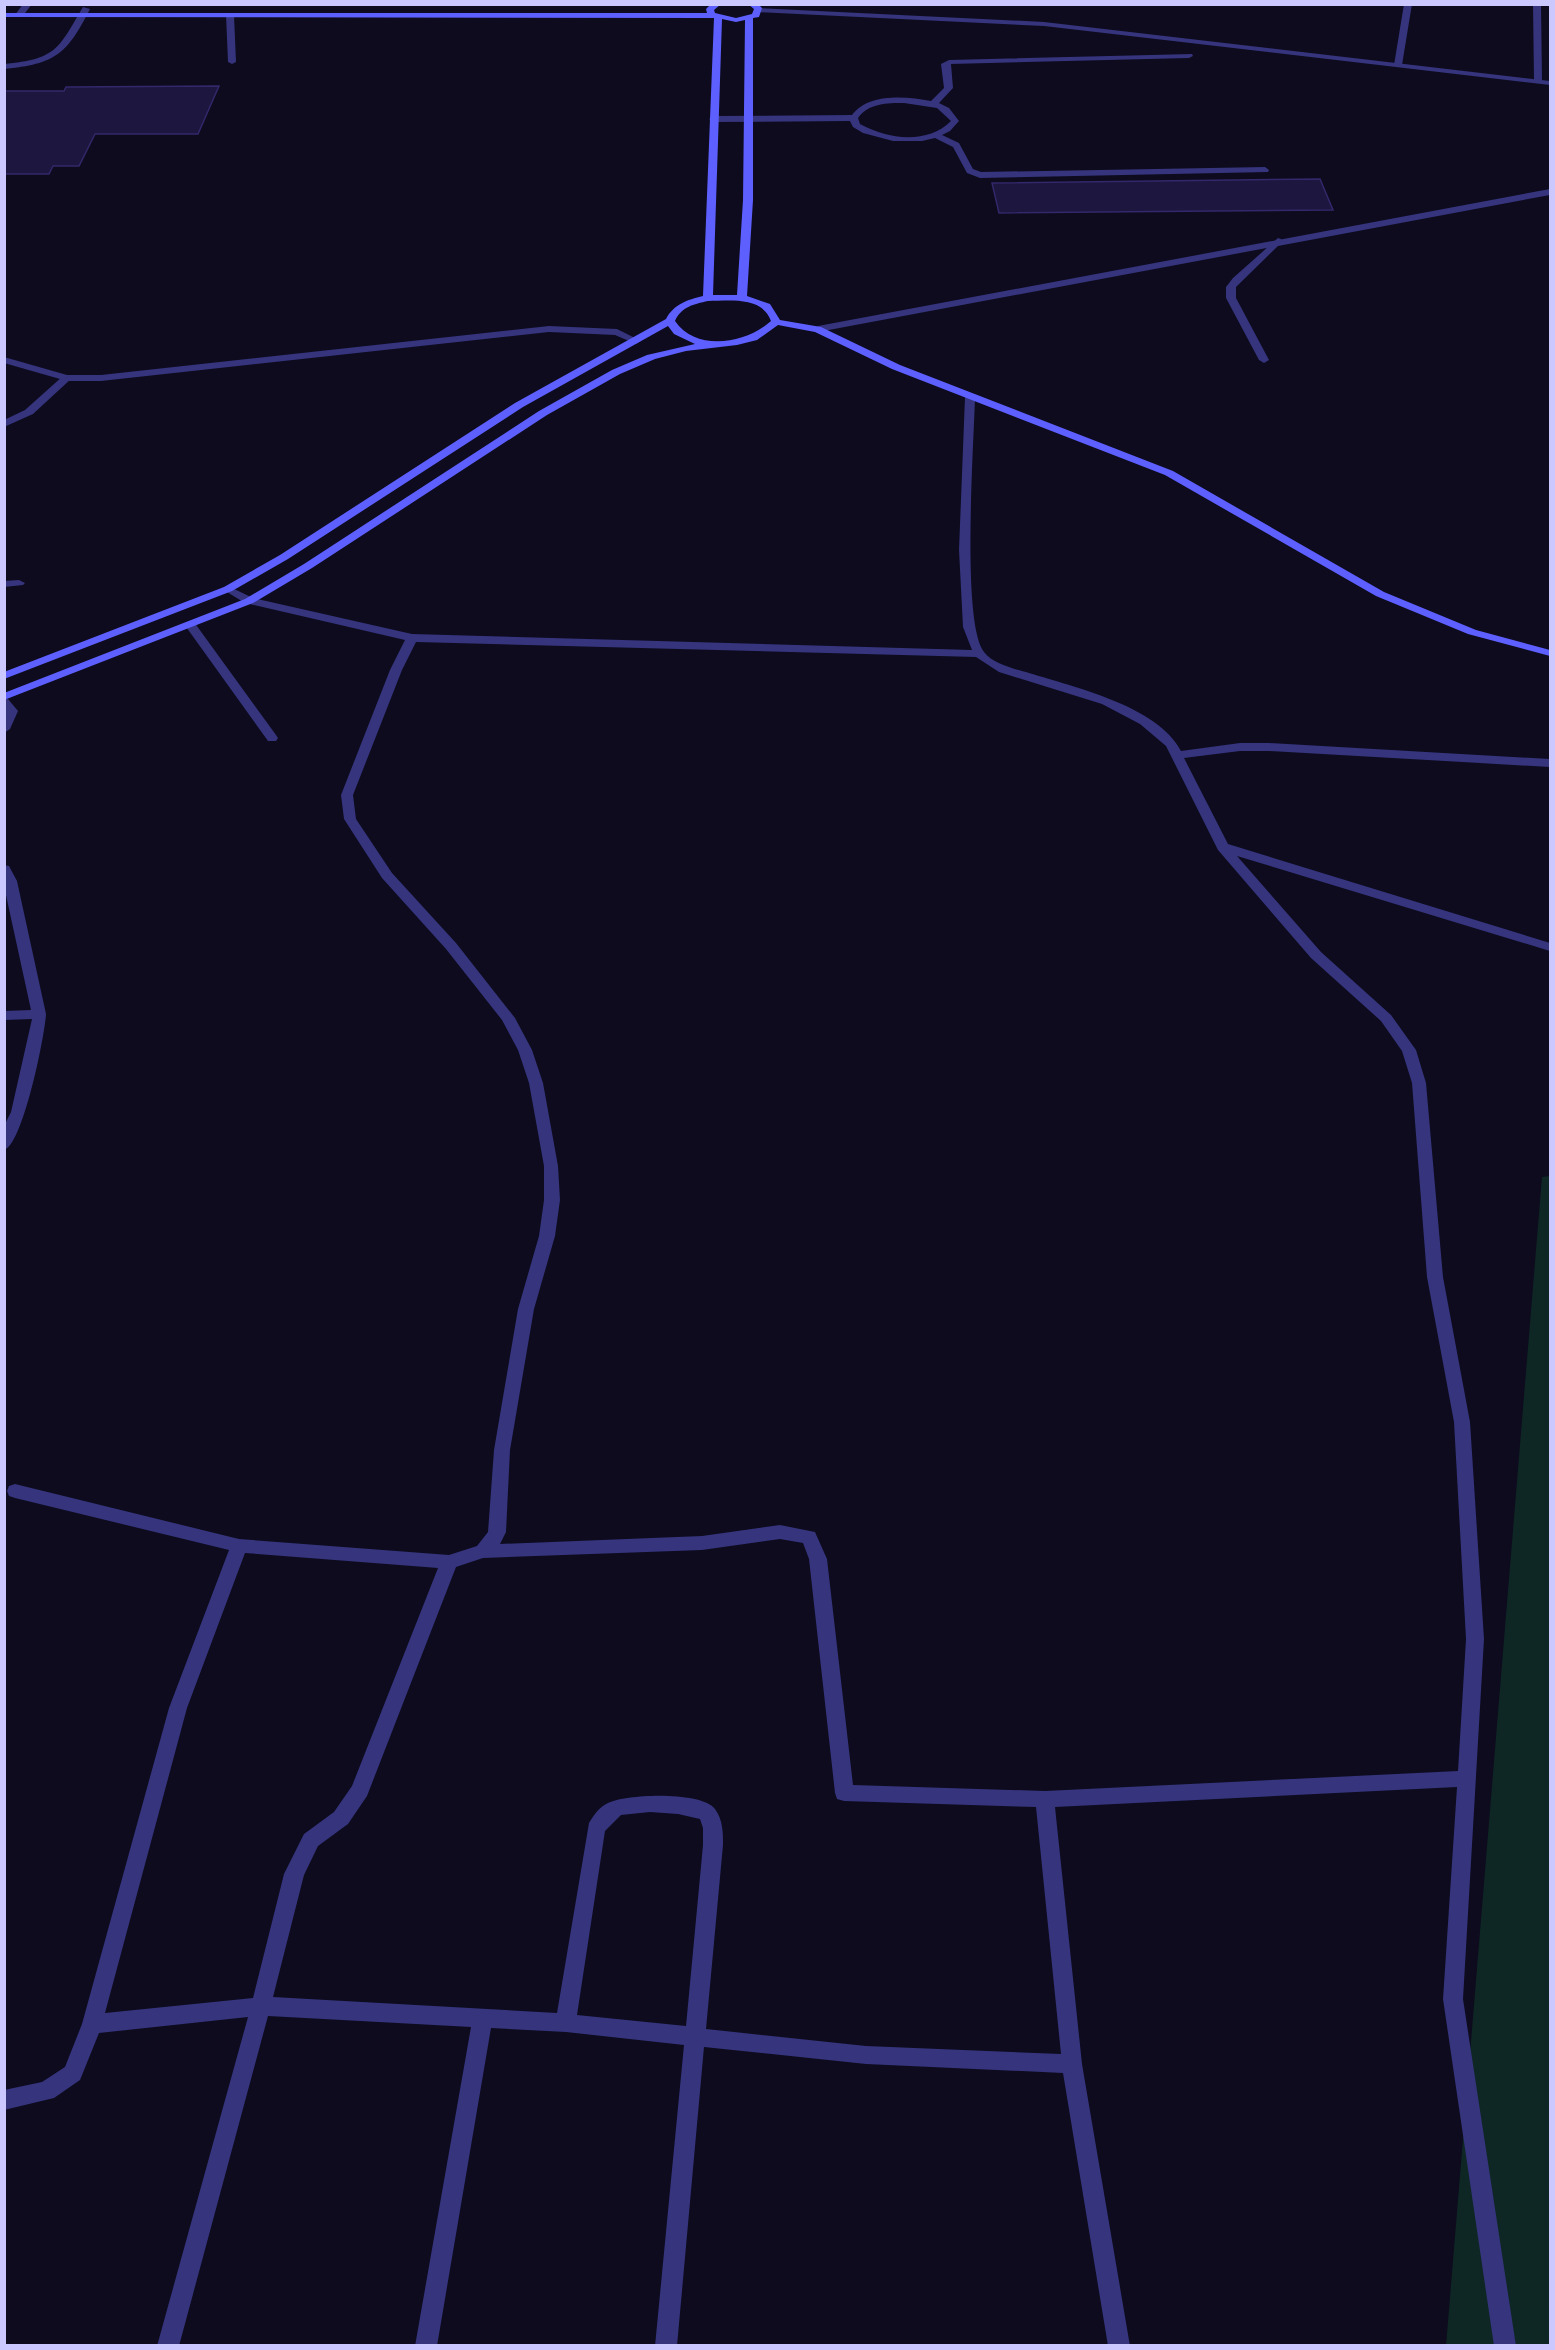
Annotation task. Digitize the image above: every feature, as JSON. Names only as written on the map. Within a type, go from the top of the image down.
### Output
[{"type":"main road","points":[[742,298],[748,200],[748,18],[755,8]]},
{"type":"main road","points":[[4,9],[230,15],[714,9]]},
{"type":"main road","points":[[4,15],[23,9]]},
{"type":"main road","points":[[84,12],[714,9],[729,20],[748,18]]},
{"type":"main road","points":[[708,298],[714,9]]},
{"type":"main road","points":[[4,697],[249,601],[308,566],[543,413],[616,372],[651,357],[686,348],[738,343],[756,338],[770,331],[776,322],[775,315],[768,308],[742,298],[708,298],[681,306],[672,313],[670,321],[672,328],[681,335],[697,341],[717,344]]},
{"type":"main road","points":[[4,676],[228,589],[284,557],[519,405],[670,321]]},
{"type":"main road","points":[[776,322],[818,329],[896,367],[1169,473],[1380,594],[1472,632],[1551,653]]},
{"type":"street","points":[[1398,64],[1408,4]]},
{"type":"street","points":[[1537,4],[1538,81]]},
{"type":"street","points":[[755,8],[1044,24],[1551,83]]},
{"type":"street","points":[[4,67],[33,62],[50,56],[66,45],[84,12]]},
{"type":"street","points":[[230,15],[232,62]]},
{"type":"street","points":[[932,104],[948,92],[950,85],[945,64],[949,62],[1189,56]]},
{"type":"street","points":[[713,119],[854,118],[864,108],[903,100],[932,104],[952,115],[955,122],[951,128],[935,135],[911,139],[877,136],[856,125],[854,118]]},
{"type":"street","points":[[935,135],[956,146],[970,171],[980,175],[1265,170]]},
{"type":"street","points":[[818,329],[1278,241],[1551,192]]},
{"type":"street","points":[[1264,360],[1231,298],[1231,288],[1236,280],[1278,241]]},
{"type":"street","points":[[4,360],[67,378],[101,378],[549,329],[617,332],[636,341]]},
{"type":"street","points":[[4,424],[29,412],[67,378]]},
{"type":"street","points":[[970,397],[965,550],[969,627],[979,654]]},
{"type":"street","points":[[4,584],[19,583]]},
{"type":"street","points":[[228,589],[249,601],[412,638],[979,654],[1002,669],[1106,701],[1144,721],[1171,744],[1223,847],[1316,955],[1386,1018],[1409,1050],[1419,1083],[1435,1277],[1462,1422],[1475,1640],[1453,1999],[1505,2346]]},
{"type":"street","points":[[190,624],[272,738]]},
{"type":"street","points":[[412,638],[396,670],[354,774],[347,795],[350,819],[387,874],[451,946],[508,1018],[525,1050],[536,1083],[550,1166],[552,1200],[547,1236],[525,1309],[502,1450],[497,1532],[492,1542],[483,1551]]},
{"type":"street","points":[[4,702],[12,711],[4,729]]},
{"type":"street","points":[[1177,755],[1240,747],[1269,747],[1551,763]]},
{"type":"street","points":[[1223,847],[1551,947]]},
{"type":"street","points":[[4,869],[10,881],[23,934],[39,1014],[38,1030],[18,1112],[6,1140]]},
{"type":"street","points":[[4,1016],[39,1014]]},
{"type":"street","points":[[15,1491],[239,1546],[449,1562],[483,1551],[702,1543],[780,1532],[809,1537],[818,1559],[844,1792],[1045,1799],[1467,1779]]},
{"type":"street","points":[[4,2100],[47,2091],[73,2073],[92,2024],[178,1707],[239,1546]]},
{"type":"street","points":[[168,2346],[261,2006],[294,1874],[311,1840],[341,1818],[360,1790],[449,1562]]},
{"type":"street","points":[[1045,1799],[1072,2064],[1119,2346]]},
{"type":"street","points":[[566,2023],[596,1829],[606,1813],[622,1805],[691,1806],[706,1813],[713,1825],[666,2346]]},
{"type":"street","points":[[92,2024],[261,2006],[566,2023],[866,2055],[1072,2064]]},
{"type":"street","points":[[426,2346],[483,2017]]},
{"type":"green space","points":[[1550,1176],[1550,2345],[1446,2346],[1542,1177]]},
{"type":"building","points":[[219,86],[198,134],[95,134],[79,166],[53,166],[49,174],[4,174],[4,91],[64,91],[66,87]]},
{"type":"building","points":[[1320,179],[1333,210],[999,213],[992,183]]}]
